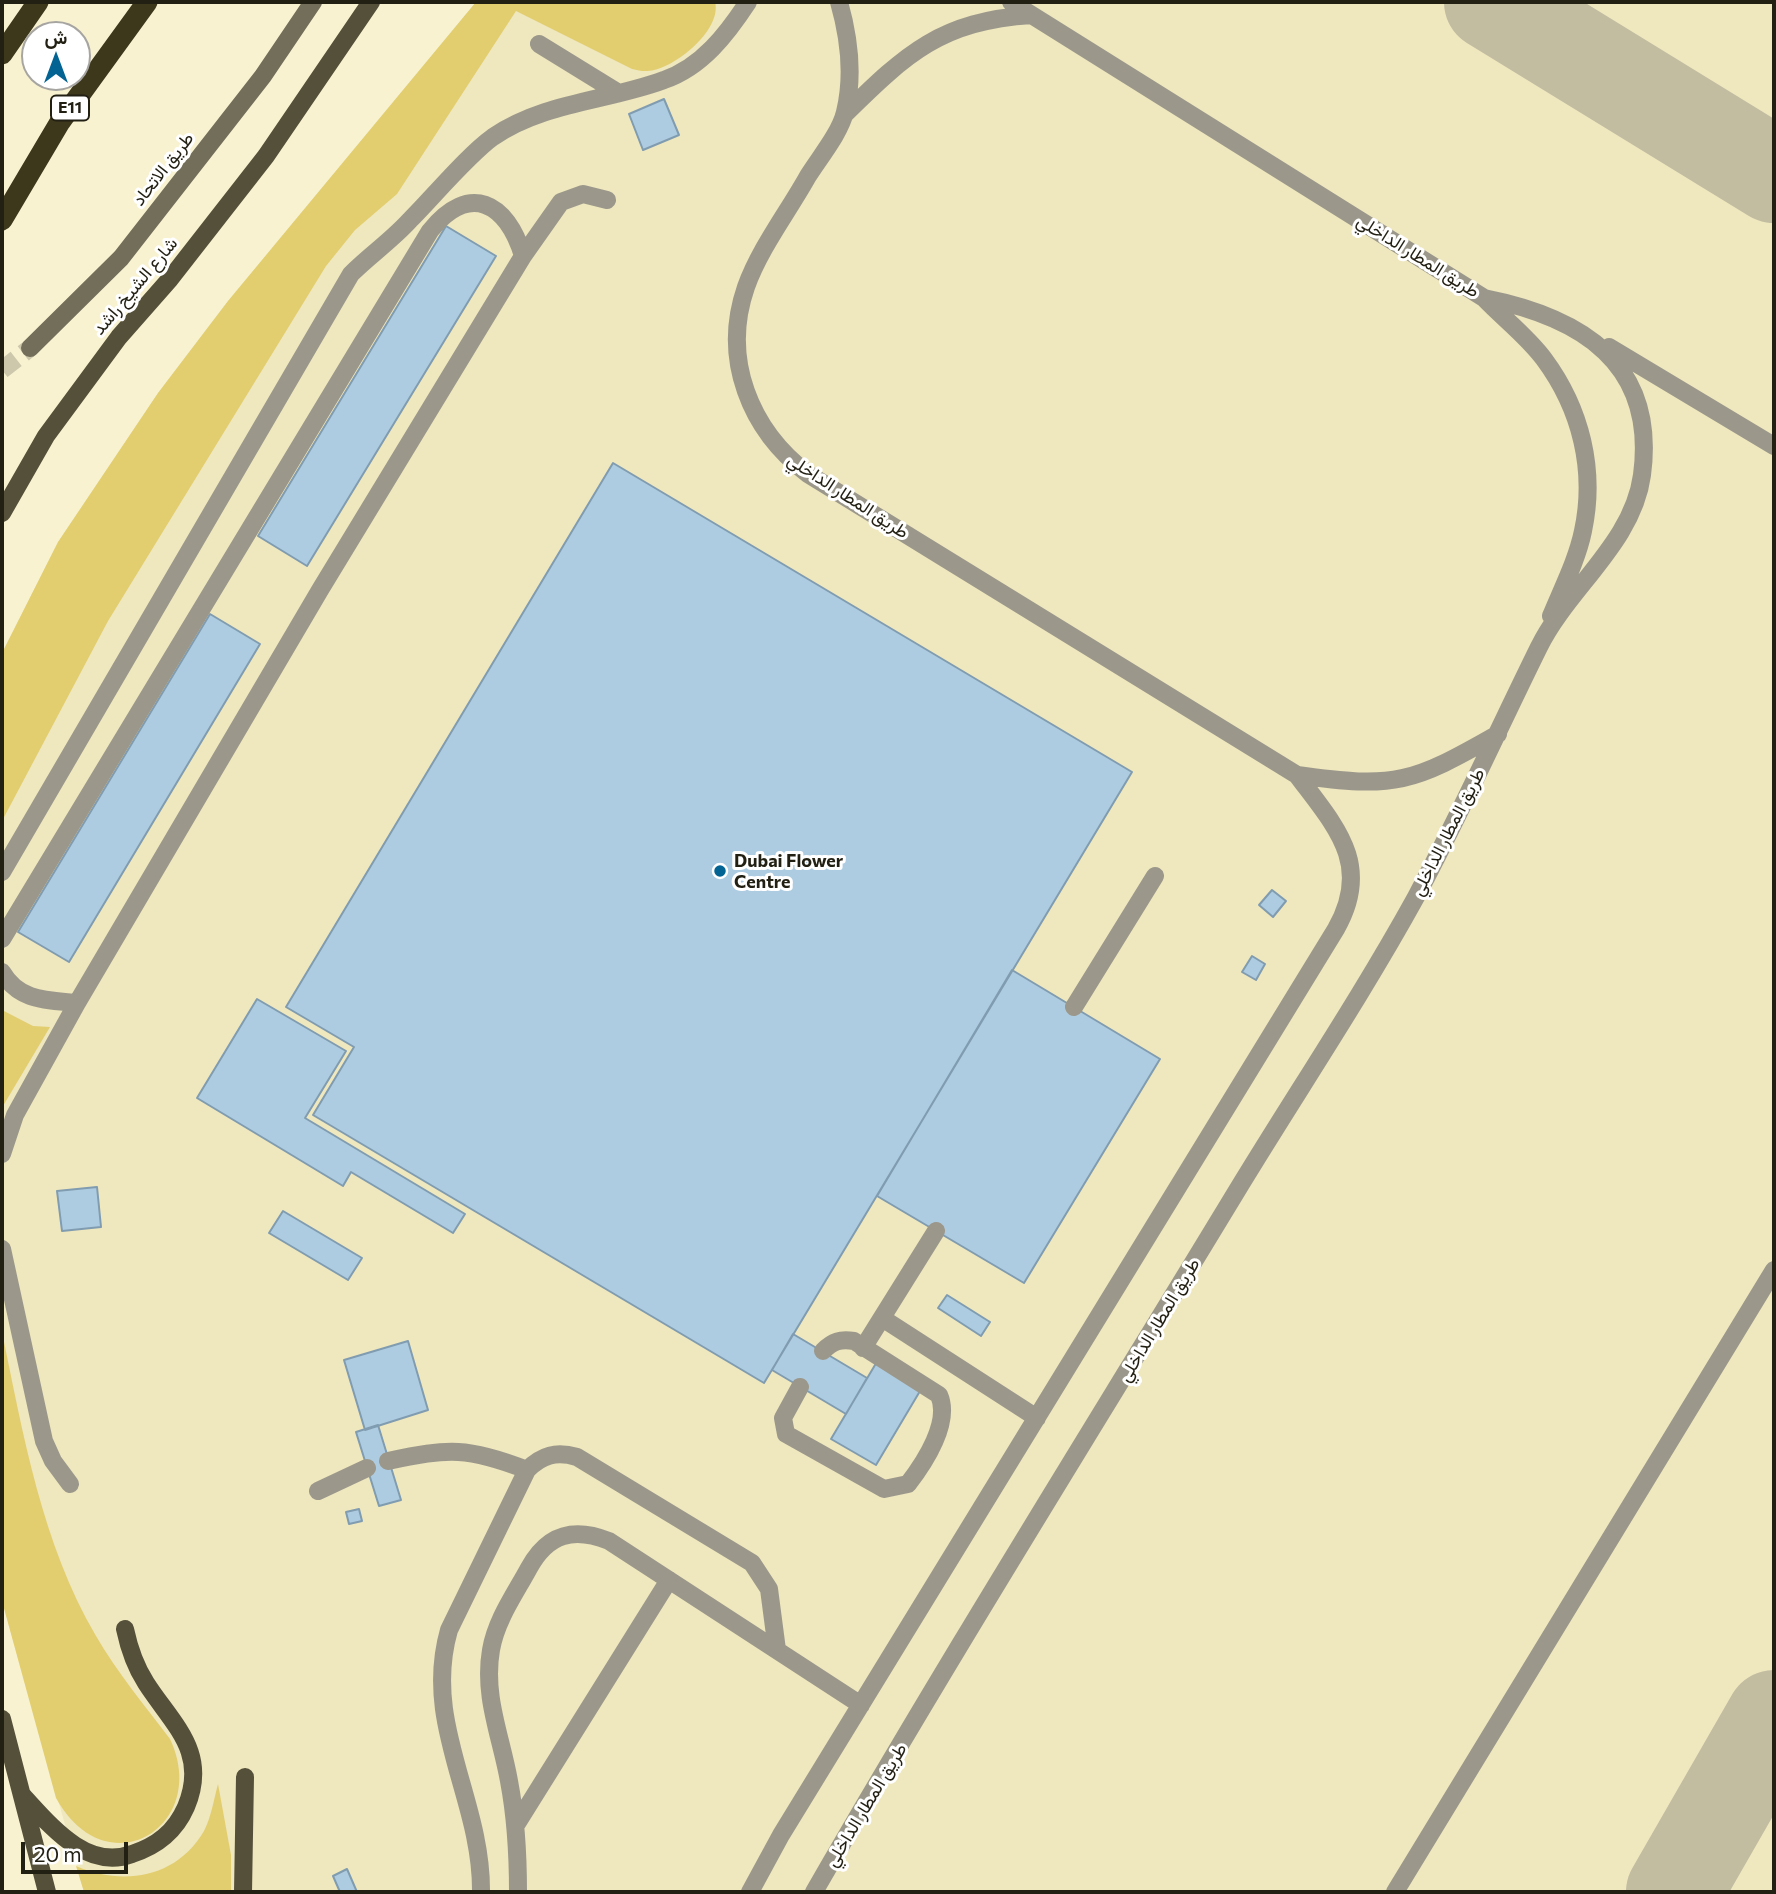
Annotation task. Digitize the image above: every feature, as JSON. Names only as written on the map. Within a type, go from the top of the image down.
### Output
[{"type":"highway","points":[[2,54],[38,2]]},
{"type":"highway","name":"E11","points":[[2,220],[60,122],[147,2]]},
{"type":"main road","name":"طريق الاتحاد","points":[[30,348],[121,258],[263,76],[313,2]]},
{"type":"main road","name":"شارع الشيخ راشد","points":[[2,513],[54,425],[119,337],[219,218],[371,2]]},
{"type":"main road","points":[[22,1795],[57,1832],[86,1853],[120,1859],[153,1847],[179,1823],[193,1790],[192,1756],[178,1724],[136,1667],[125,1629]]},
{"type":"main road","points":[[2,1719],[47,1892]]},
{"type":"main road","points":[[243,1892],[245,1777]]},
{"type":"lane","points":[[2,872],[351,274],[409,222],[492,138],[535,116],[666,80],[700,60],[728,33],[748,2]]},
{"type":"lane","name":"طريق المطار الداخلي","points":[[839,2],[849,56],[845,114],[757,265],[739,315],[737,344],[740,373],[749,402],[762,429],[776,446],[808,474],[1297,775]]},
{"type":"lane","name":"طريق المطار الداخلي","points":[[814,1892],[1413,902],[1543,639],[1629,517],[1642,479],[1644,439],[1636,400],[1618,364],[1589,335],[1555,317],[1484,298],[1011,2]]},
{"type":"lane","points":[[845,114],[896,64],[920,45],[976,23],[1032,15]]},
{"type":"lane","points":[[539,44],[617,92]]},
{"type":"lane","points":[[2,1154],[15,1115],[77,1003],[320,590],[523,256],[561,202],[583,194],[607,200]]},
{"type":"lane","points":[[2,939],[430,231],[442,216],[458,206],[477,203],[496,209],[510,222],[523,256]]},
{"type":"lane","points":[[1484,298],[1543,356],[1568,396],[1583,440],[1589,487],[1583,533],[1543,639]]},
{"type":"lane","points":[[1589,335],[1774,446]]},
{"type":"lane","points":[[1297,775],[1369,784],[1394,782],[1443,766],[1498,734]]},
{"type":"lane","points":[[750,1892],[781,1835],[1345,914],[1352,877],[1343,840],[1297,775]]},
{"type":"lane","points":[[1074,1007],[1155,876]]},
{"type":"lane","points":[[2,972],[10,986],[26,997],[77,1003]]},
{"type":"lane","points":[[863,1348],[936,1231]]},
{"type":"lane","points":[[2,1249],[44,1441],[52,1461],[70,1484]]},
{"type":"lane","points":[[1395,1892],[1774,1270]]},
{"type":"lane","points":[[882,1318],[1037,1418]]},
{"type":"lane","points":[[800,1387],[783,1418],[786,1434],[884,1489],[908,1483],[940,1426],[943,1405],[931,1388],[863,1348],[842,1339],[831,1343],[823,1352]]},
{"type":"lane","points":[[388,1461],[449,1450],[471,1451],[527,1470]]},
{"type":"lane","points":[[481,1892],[476,1847],[441,1702],[441,1666],[449,1630],[527,1470],[549,1455],[563,1453],[577,1457],[739,1553],[762,1574],[769,1589],[777,1650]]},
{"type":"lane","points":[[318,1490],[367,1468]]},
{"type":"lane","points":[[518,1892],[516,1825],[490,1704],[488,1673],[500,1620],[535,1558],[549,1543],[568,1534],[590,1533],[609,1541],[861,1705]]},
{"type":"lane","points":[[516,1825],[668,1580]]},
{"type":"shaded area","points":[[476,2],[1774,2],[1774,1892],[84,1892],[2,1601],[2,653],[58,542],[158,393],[228,301]]},
{"type":"shaded area","points":[[476,2],[715,2],[715,12],[705,34],[686,53],[664,67],[646,71],[632,69],[516,11],[397,194],[355,230],[326,266],[108,621],[2,821],[2,653],[58,542],[158,393],[228,301]]},
{"type":"shaded area","points":[[2,1010],[33,1026],[50,1027],[3,1106]]},
{"type":"shaded area","points":[[2,1332],[27,1449],[61,1564],[77,1601],[104,1649],[170,1739],[179,1770],[177,1798],[165,1820],[148,1836],[125,1843],[101,1840],[77,1825],[56,1798],[2,1601]]},
{"type":"shaded area","points":[[218,1784],[231,1855],[231,1892],[84,1892],[76,1866],[111,1876],[129,1876],[147,1874],[179,1860],[204,1831]]},
{"type":"building","points":[[664,99],[679,135],[643,150],[629,114]]},
{"type":"building","points":[[446,226],[496,256],[307,566],[258,536]]},
{"type":"building","name":"Dubai Flower Centre","points":[[613,463],[1132,772],[764,1383],[313,1115],[354,1047],[286,1007]]},
{"type":"building","points":[[210,614],[260,644],[69,962],[18,932]]},
{"type":"building","points":[[1272,890],[1286,901],[1273,917],[1259,905]]},
{"type":"building","points":[[1252,956],[1265,964],[1256,980],[1242,972]]},
{"type":"building","points":[[1012,970],[1160,1059],[1024,1283],[877,1196]]},
{"type":"building","points":[[257,999],[346,1051],[305,1118],[465,1214],[453,1233],[351,1172],[343,1186],[197,1098]]},
{"type":"building","points":[[97,1187],[101,1227],[62,1231],[57,1191]]},
{"type":"building","points":[[283,1211],[362,1258],[348,1280],[269,1233]]},
{"type":"building","points":[[947,1295],[990,1322],[981,1336],[938,1308]]},
{"type":"building","points":[[793,1334],[867,1378],[846,1414],[772,1370]]},
{"type":"building","points":[[408,1341],[428,1410],[365,1430],[344,1360]]},
{"type":"building","points":[[878,1360],[923,1386],[876,1465],[831,1439]]},
{"type":"building","points":[[378,1425],[401,1500],[379,1506],[356,1432]]},
{"type":"building","points":[[359,1509],[362,1521],[349,1524],[346,1512]]},
{"type":"building","points":[[347,1869],[357,1892],[340,1892],[333,1876]]},
{"type":"taxiway","points":[[1492,2],[1774,175]]},
{"type":"taxiway","points":[[1674,1892],[1774,1718]]},
{"type":"tunnel","points":[[2,370],[30,348]]},
{"type":"place","name":"Dubai Flower Centre","points":[[720,871]]}]
